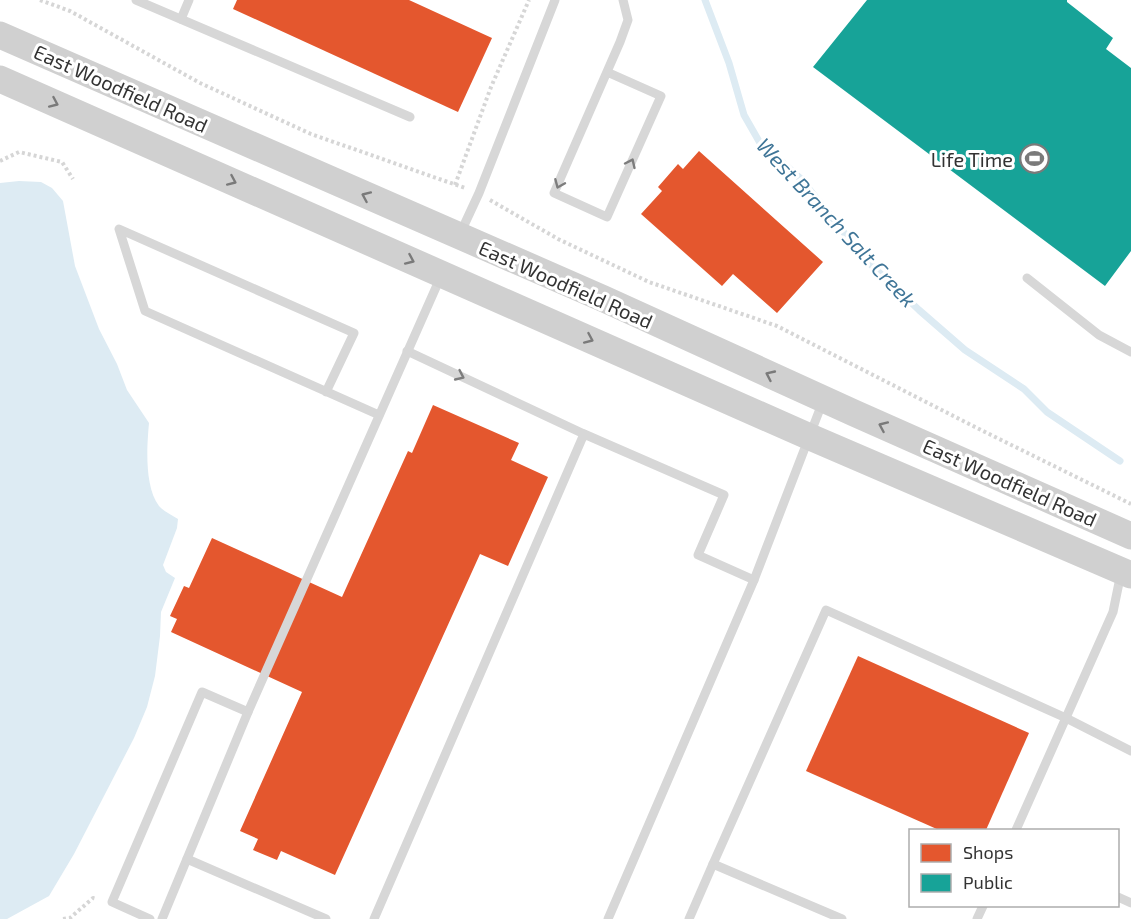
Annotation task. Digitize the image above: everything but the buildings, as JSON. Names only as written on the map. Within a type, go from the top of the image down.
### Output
[{"type":"street","name":"East Woodfield Road","points":[[0,35],[604,299],[1131,536]]},
{"type":"street","name":"East Woodfield Road","points":[[0,79],[810,437],[1126,573]]},
{"type":"lane","points":[[136,0],[410,117]]},
{"type":"lane","points":[[181,20],[189,0]]},
{"type":"lane","points":[[459,236],[479,193],[555,0]]},
{"type":"lane","points":[[607,72],[662,96],[606,217],[555,194],[628,20],[623,0]]},
{"type":"lane","points":[[326,392],[354,333],[119,229],[145,311],[326,392],[379,415]]},
{"type":"lane","points":[[162,919],[248,712],[442,274]]},
{"type":"lane","points":[[1027,278],[1099,335],[1131,352]]},
{"type":"lane","points":[[407,351],[584,434],[724,495],[698,555],[754,580]]},
{"type":"lane","points":[[608,919],[754,580],[824,399]]},
{"type":"lane","points":[[374,919],[584,434]]},
{"type":"lane","points":[[1017,829],[1113,612],[1126,573]]},
{"type":"lane","points":[[689,919],[826,610],[1066,718],[1131,751]]},
{"type":"lane","points":[[150,919],[112,902],[202,692],[248,712]]},
{"type":"lane","points":[[186,859],[326,919]]},
{"type":"lane","points":[[713,864],[842,919]]},
{"type":"path","points":[[40,0],[70,11],[200,83],[311,134],[479,193],[558,239],[649,282],[777,326],[1131,504]]},
{"type":"path","points":[[455,185],[491,87],[529,0]]},
{"type":"path","points":[[0,161],[19,152],[62,162],[74,179]]},
{"type":"path","points":[[63,919],[70,918],[93,898],[112,902]]},
{"type":"shaded area","points":[[41,182],[52,188],[63,201],[75,266],[99,329],[127,390],[149,423],[148,465],[154,498],[161,508],[178,519],[177,528],[163,565],[166,572],[175,578],[161,612],[155,676],[147,707],[134,738],[74,854],[49,896],[7,919],[0,919],[0,183]]},
{"type":"waterway","name":"West Branch Salt Creek","points":[[705,0],[729,63],[744,115],[760,143],[801,179],[866,260],[919,310],[965,350],[1024,389],[1047,412],[1120,461]]},
{"type":"place","name":"Life Time","points":[[1034,159]]}]
